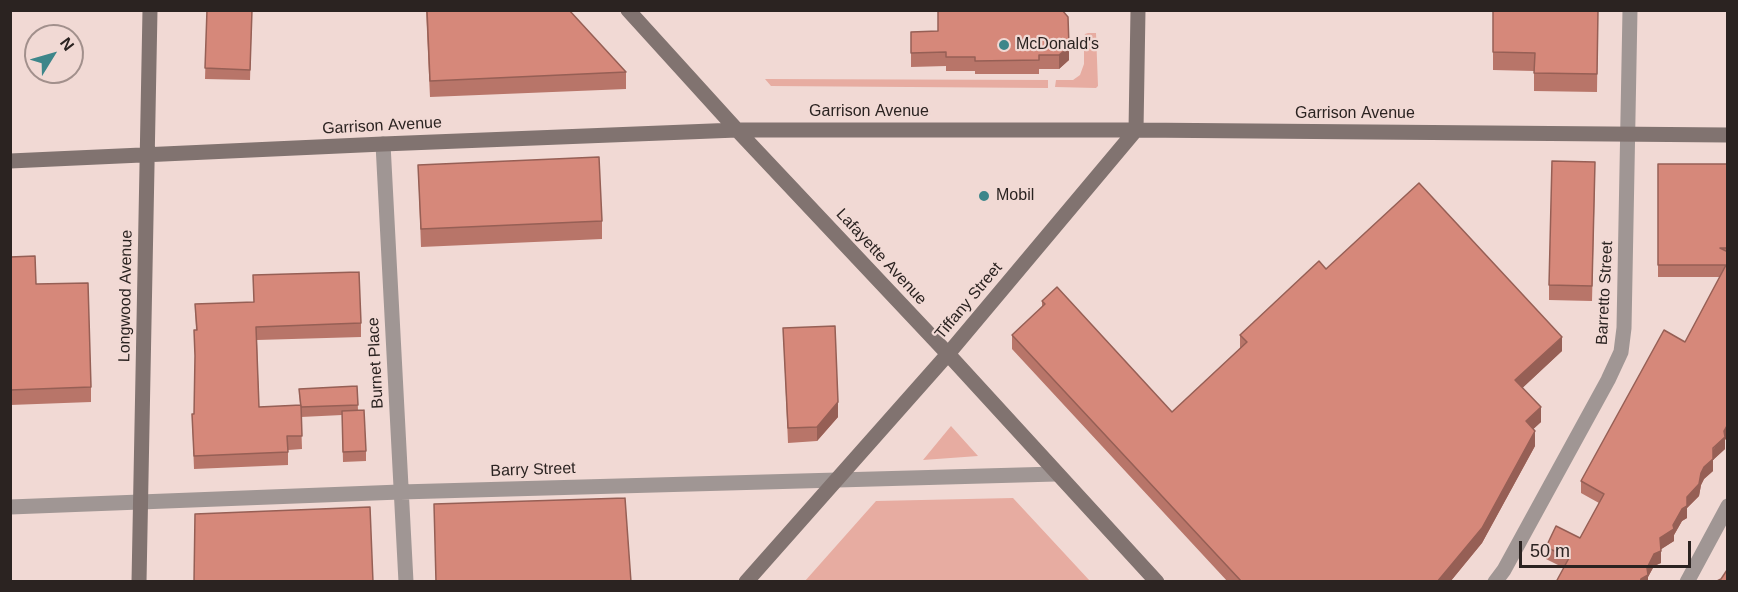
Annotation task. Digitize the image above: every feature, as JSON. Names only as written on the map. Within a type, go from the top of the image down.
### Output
[{"type":"main road","name":"Longwood Avenue","points":[[139,582],[150,10]]},
{"type":"main road","name":"Lafayette Avenue","points":[[628,10],[737,130],[948,354],[1156,582]]},
{"type":"main road","points":[[1136,130],[1138,10]]},
{"type":"main road","name":"Garrison Avenue","points":[[10,161],[737,130],[1136,130],[1728,135]]},
{"type":"main road","name":"Tiffany Street","points":[[746,582],[948,354],[1136,130]]},
{"type":"street","name":"Barretto Street","points":[[1495,582],[1504,570],[1621,352],[1624,328],[1630,10]]},
{"type":"street","name":"Burnet Place","points":[[383,144],[406,582]]},
{"type":"street","name":"Barry Street","points":[[10,507],[400,492],[1056,474]]},
{"type":"street","points":[[1687,582],[1728,506]]},
{"type":"shaded area","points":[[1088,33],[1096,33],[1098,86],[1096,88],[1055,87],[1056,80],[1073,80],[1080,75],[1084,64],[1084,37]]},
{"type":"shaded area","points":[[765,79],[1048,80],[1048,88],[771,86]]},
{"type":"shaded area","points":[[951,426],[978,456],[923,460]]},
{"type":"shaded area","points":[[1013,498],[1090,581],[805,581],[876,501]]},
{"type":"building","points":[[207,10],[252,10],[250,70],[205,68]]},
{"type":"building","points":[[427,10],[569,10],[626,72],[430,81]]},
{"type":"building","name":"McDonald's","points":[[938,10],[1062,10],[1068,17],[1069,47],[1059,55],[1039,55],[1039,60],[975,61],[975,57],[946,57],[946,52],[911,53],[911,32],[938,31]]},
{"type":"building","points":[[1493,10],[1598,10],[1597,74],[1534,73],[1535,53],[1493,52]]},
{"type":"building","points":[[599,157],[602,221],[421,229],[418,165]]},
{"type":"building","points":[[1552,161],[1595,162],[1592,286],[1549,285]]},
{"type":"building","points":[[1658,164],[1728,164],[1728,248],[1720,248],[1728,252],[1728,424],[1724,431],[1725,437],[1713,448],[1713,459],[1704,467],[1699,484],[1687,497],[1687,506],[1682,509],[1673,525],[1674,529],[1660,538],[1661,551],[1654,554],[1647,568],[1648,575],[1640,582],[1556,582],[1569,558],[1546,547],[1556,526],[1580,538],[1604,494],[1581,481],[1664,330],[1685,342],[1726,265],[1658,265]]},
{"type":"building","points":[[1419,183],[1562,337],[1515,380],[1541,407],[1526,421],[1535,431],[1482,528],[1437,582],[1242,582],[1012,335],[1045,304],[1042,301],[1057,287],[1172,412],[1247,342],[1240,335],[1319,261],[1326,269]]},
{"type":"building","points":[[35,256],[36,284],[88,283],[91,387],[10,390],[10,257]]},
{"type":"building","points":[[359,272],[361,323],[256,327],[259,407],[301,405],[302,436],[287,436],[288,452],[194,456],[192,414],[194,414],[194,330],[197,330],[195,304],[254,302],[253,275]]},
{"type":"building","points":[[835,326],[838,402],[817,427],[788,428],[783,328]]},
{"type":"building","points":[[357,386],[358,405],[301,407],[299,389]]},
{"type":"building","points":[[364,410],[366,451],[343,452],[342,411]]},
{"type":"building","points":[[625,498],[631,582],[436,582],[434,504]]},
{"type":"building","points":[[370,507],[373,582],[194,582],[195,514]]},
{"type":"building","points":[[1728,563],[1728,582],[1715,582],[1721,579],[1727,570]]},
{"type":"place","name":"McDonald's","points":[[1004,45]]},
{"type":"place","name":"Mobil","points":[[984,196]]}]
